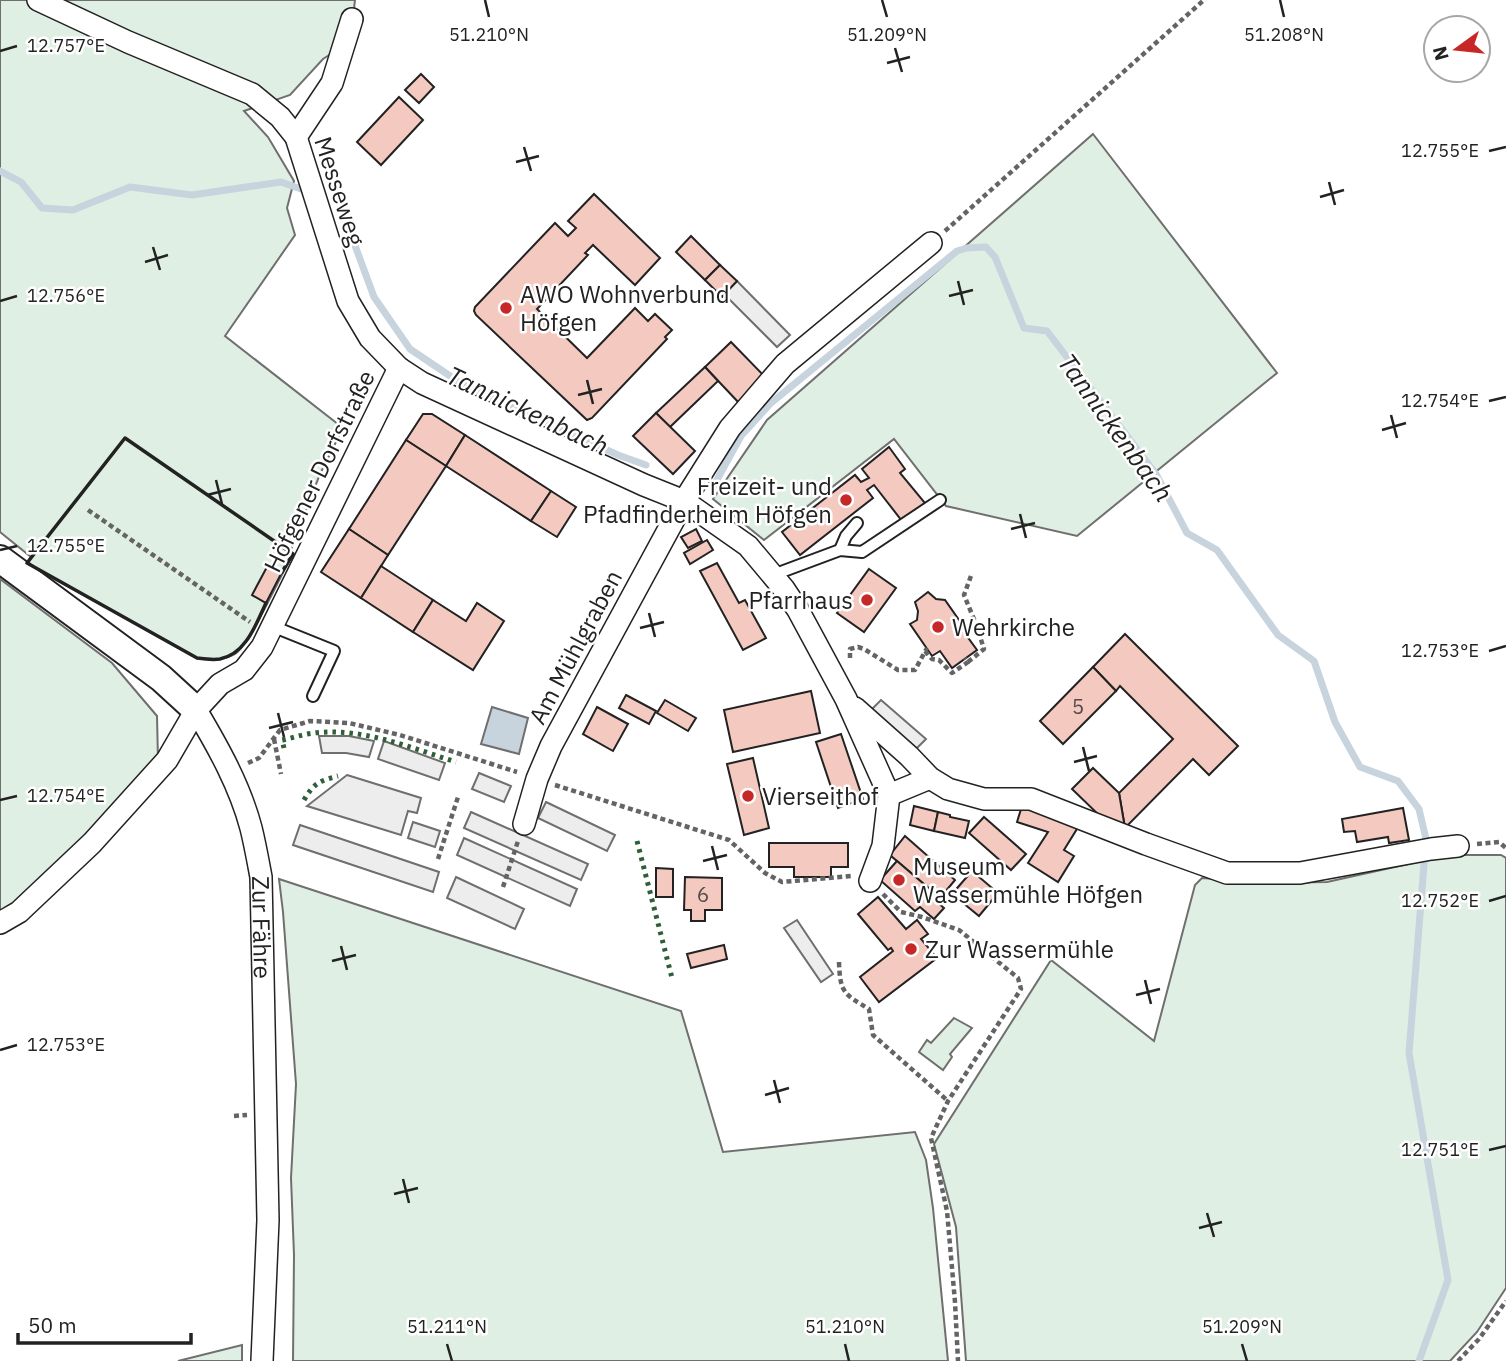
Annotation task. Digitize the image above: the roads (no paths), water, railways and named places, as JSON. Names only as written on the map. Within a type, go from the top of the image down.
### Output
[{"type":"street","name":"Messeweg","points":[[38,0],[251,94],[280,117],[296,137],[348,301],[370,338],[399,368]]},
{"type":"street","points":[[296,137],[331,83],[352,19]]},
{"type":"street","points":[[684,501],[730,428],[785,364],[931,243]]},
{"type":"street","name":"Höfgener Dorfstraße","points":[[0,923],[19,912],[92,843],[167,760],[196,710],[220,684],[244,670],[262,647],[399,368],[422,383],[684,501],[748,546],[798,610],[846,699],[889,795]]},
{"type":"street","name":"Am Mühlgraben","points":[[524,824],[537,779],[551,746],[684,501]]},
{"type":"street","name":"Zur Fähre","points":[[0,559],[161,678],[196,710],[235,783],[251,827],[261,877],[268,1220],[262,1361]]},
{"type":"street","name":"Höfgener Dorfstraße","points":[[846,699],[930,778],[948,789],[984,799],[1031,799],[1227,873],[1300,873],[1458,846]]},
{"type":"street","points":[[870,881],[883,846],[889,795],[930,778]]},
{"type":"lane","points":[[773,575],[840,550],[862,552],[940,500]]},
{"type":"lane","points":[[840,550],[846,536],[857,523]]},
{"type":"lane","points":[[271,629],[334,652],[313,696]]},
{"type":"waterway","name":"Tannickenbach","points":[[0,171],[21,182],[42,208],[73,210],[130,187],[192,195],[281,182],[301,189]]},
{"type":"waterway","name":"Tannickenbach","points":[[339,202],[374,297],[410,349],[462,384],[618,455],[646,465]]},
{"type":"waterway","name":"Tannickenbach","points":[[713,487],[741,436],[771,403],[957,251],[986,247],[995,257],[1024,328],[1047,331],[1156,474],[1187,533],[1217,550],[1278,635],[1314,661],[1335,722],[1360,767],[1398,781],[1419,809],[1426,839],[1409,1053],[1448,1280],[1419,1361]]},
{"type":"place","name":"AWO Wohnverbund Höfgen","points":[[506,308]]},
{"type":"place","name":"Freizeit- und Pfadfinderheim Höfgen","points":[[846,500]]},
{"type":"place","name":"Pfarrhaus","points":[[867,600]]},
{"type":"place","name":"Wehrkirche","points":[[938,627]]},
{"type":"place","name":"Vierseithof","points":[[748,796]]},
{"type":"place","name":"Museum Wassermühle Höfgen","points":[[899,880]]},
{"type":"place","name":"Zur Wassermühle","points":[[911,949]]}]
